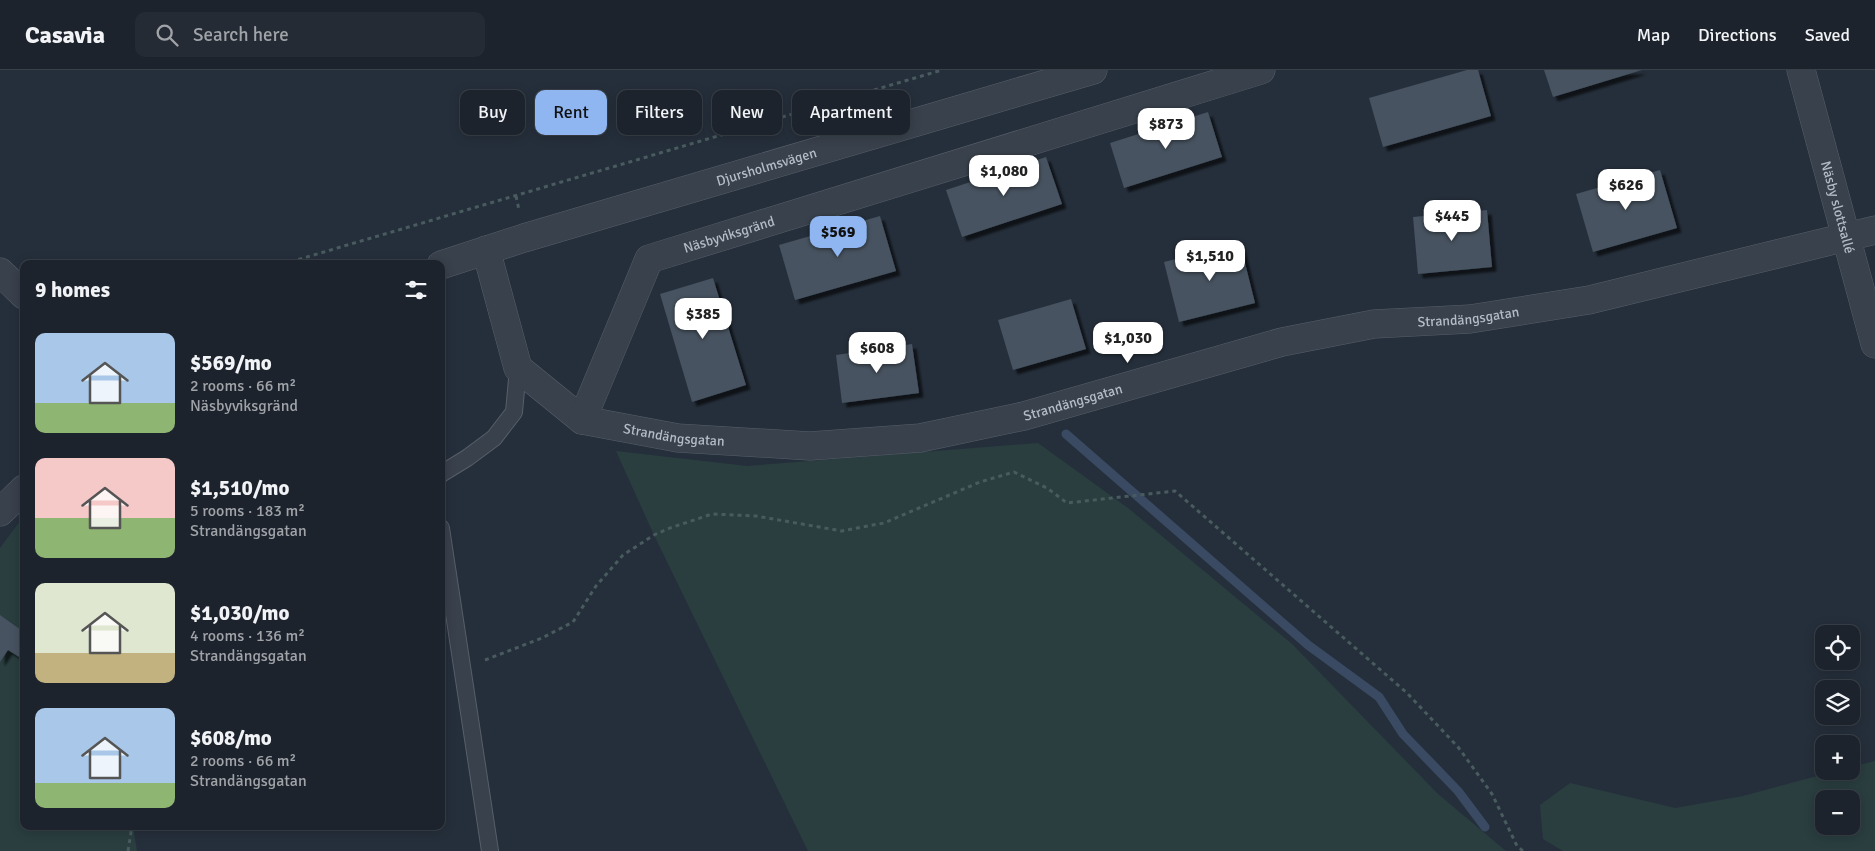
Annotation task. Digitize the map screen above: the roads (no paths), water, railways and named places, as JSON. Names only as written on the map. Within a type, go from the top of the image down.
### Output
[{"type":"street","name":"Djursholmsvägen","points":[[445,263],[1093,70]]},
{"type":"street","name":"Näsbyviksgränd","points":[[582,420],[649,259],[1261,70]]},
{"type":"street","name":"Näsby slottsallé","points":[[1801,70],[1875,344]]},
{"type":"street","name":"Strandängsgatan","points":[[518,368],[582,420],[678,438],[810,446],[920,438],[1024,416],[1282,342],[1374,324],[1470,319],[1589,300],[1875,230]]},
{"type":"street","points":[[486,250],[518,368]]},
{"type":"street","points":[[0,272],[20,291]]},
{"type":"street","points":[[0,512],[20,493]]},
{"type":"lane","points":[[445,472],[494,438],[514,412],[518,368]]},
{"type":"lane","points":[[445,555],[490,851]]},
{"type":"waterway","points":[[1066,434],[1308,645],[1379,697],[1403,734],[1458,791],[1485,827]]}]
